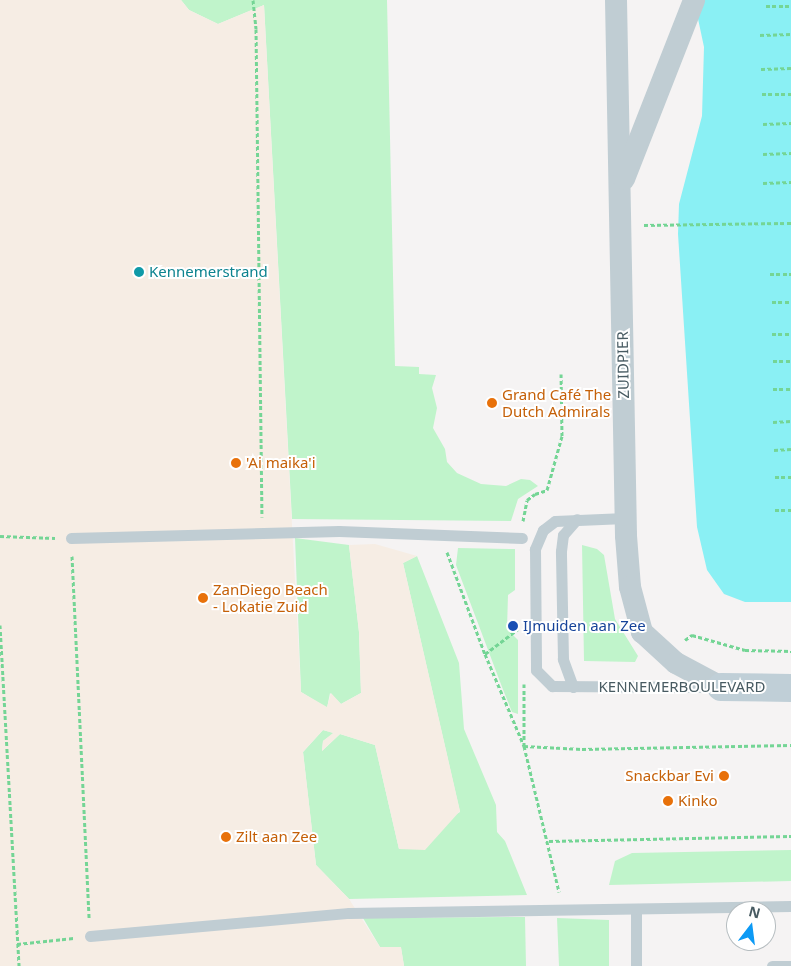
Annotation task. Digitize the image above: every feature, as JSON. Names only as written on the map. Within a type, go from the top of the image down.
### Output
[{"type":"street","name":"ZUIDPIER","points":[[616,0],[626,518],[630,587],[642,632],[676,663],[721,687]]},
{"type":"street","points":[[620,189],[694,0]]},
{"type":"street","name":"KENNEMERBOULEVARD","points":[[721,687],[791,688]]},
{"type":"lane","name":"KENNEMERBOULEVARD","points":[[626,518],[555,521],[543,530],[535,559],[536,670],[552,686],[721,687]]},
{"type":"lane","points":[[573,687],[563,659],[561,551],[563,535],[577,519]]},
{"type":"lane","points":[[71,538],[339,531],[442,537],[522,538]]},
{"type":"lane","points":[[90,936],[349,913],[562,908],[636,909],[791,906]]},
{"type":"lane","points":[[636,909],[636,966]]},
{"type":"lane","points":[[772,966],[791,966]]},
{"type":"path","points":[[253,0],[256,28],[262,534]]},
{"type":"path","points":[[766,6],[791,6]]},
{"type":"path","points":[[760,35],[791,34]]},
{"type":"path","points":[[761,69],[791,68]]},
{"type":"path","points":[[762,94],[791,94]]},
{"type":"path","points":[[763,124],[791,123]]},
{"type":"path","points":[[763,154],[791,153]]},
{"type":"path","points":[[763,183],[791,182]]},
{"type":"path","points":[[641,225],[791,223]]},
{"type":"path","points":[[770,274],[791,274]]},
{"type":"path","points":[[772,302],[791,302]]},
{"type":"path","points":[[772,334],[791,334]]},
{"type":"path","points":[[773,361],[791,361]]},
{"type":"path","points":[[522,538],[527,500],[535,494],[547,490],[562,436],[561,374]]},
{"type":"path","points":[[773,389],[791,389]]},
{"type":"path","points":[[773,422],[791,422]]},
{"type":"path","points":[[774,450],[791,449]]},
{"type":"path","points":[[775,477],[791,476]]},
{"type":"path","points":[[775,510],[791,510]]},
{"type":"path","points":[[0,536],[71,538],[90,936],[17,944]]},
{"type":"path","points":[[442,537],[485,654],[524,746],[549,841],[562,908]]},
{"type":"path","points":[[0,625],[18,966]]},
{"type":"path","points":[[485,654],[524,625]]},
{"type":"path","points":[[666,654],[692,635],[744,650],[791,651]]},
{"type":"path","points":[[524,746],[582,749],[791,745]]},
{"type":"path","points":[[549,841],[791,836]]},
{"type":"green space","points":[[181,0],[387,0],[395,366],[419,367],[419,374],[436,375],[432,388],[437,408],[433,428],[445,449],[447,462],[457,473],[481,484],[506,486],[521,479],[530,480],[538,486],[518,499],[511,521],[292,519],[264,5],[218,24],[189,10]]},
{"type":"green space","points":[[295,538],[349,545],[359,632],[361,693],[341,704],[330,693],[327,708],[301,692]]},
{"type":"green space","points":[[582,545],[597,549],[604,555],[615,619],[638,656],[635,662],[584,661]]},
{"type":"green space","points":[[458,548],[515,549],[515,590],[508,595],[507,629],[518,640],[518,714],[512,712],[456,565]]},
{"type":"green space","points":[[417,556],[459,663],[464,729],[496,805],[497,832],[505,841],[527,895],[349,899],[316,865],[303,752],[323,730],[334,733],[323,741],[322,751],[340,734],[375,745],[399,849],[460,812],[403,563]]},
{"type":"green space","points":[[791,850],[791,881],[609,885],[615,861],[632,853]]},
{"type":"green space","points":[[525,917],[526,966],[404,966],[401,948],[380,947],[363,918]]},
{"type":"green space","points":[[557,918],[609,920],[609,966],[559,966]]},
{"type":"sand","name":"Kennemerstrand","points":[[0,0],[181,0],[189,10],[218,24],[264,5],[301,692],[327,707],[331,693],[341,704],[361,693],[359,632],[349,545],[375,544],[417,556],[403,563],[460,811],[425,850],[399,849],[375,745],[340,734],[322,751],[323,741],[333,733],[323,730],[303,752],[316,865],[349,899],[380,947],[401,947],[404,966],[0,966]]},
{"type":"water","points":[[694,0],[791,0],[791,602],[745,602],[724,594],[707,570],[697,527],[678,234],[679,204],[702,116],[704,47]]},
{"type":"place","name":"Kennemerstrand","points":[[139,272]]},
{"type":"place","name":"Grand Café The Dutch Admirals","points":[[492,403]]},
{"type":"place","name":"'Ai maika'i","points":[[236,463]]},
{"type":"place","name":"ZanDiego Beach - Lokatie Zuid","points":[[203,598]]},
{"type":"place","name":"IJmuiden aan Zee","points":[[513,626]]},
{"type":"place","name":"Snackbar Evi","points":[[724,776]]},
{"type":"place","name":"Kinko","points":[[668,801]]},
{"type":"place","name":"Zilt aan Zee","points":[[226,837]]}]
